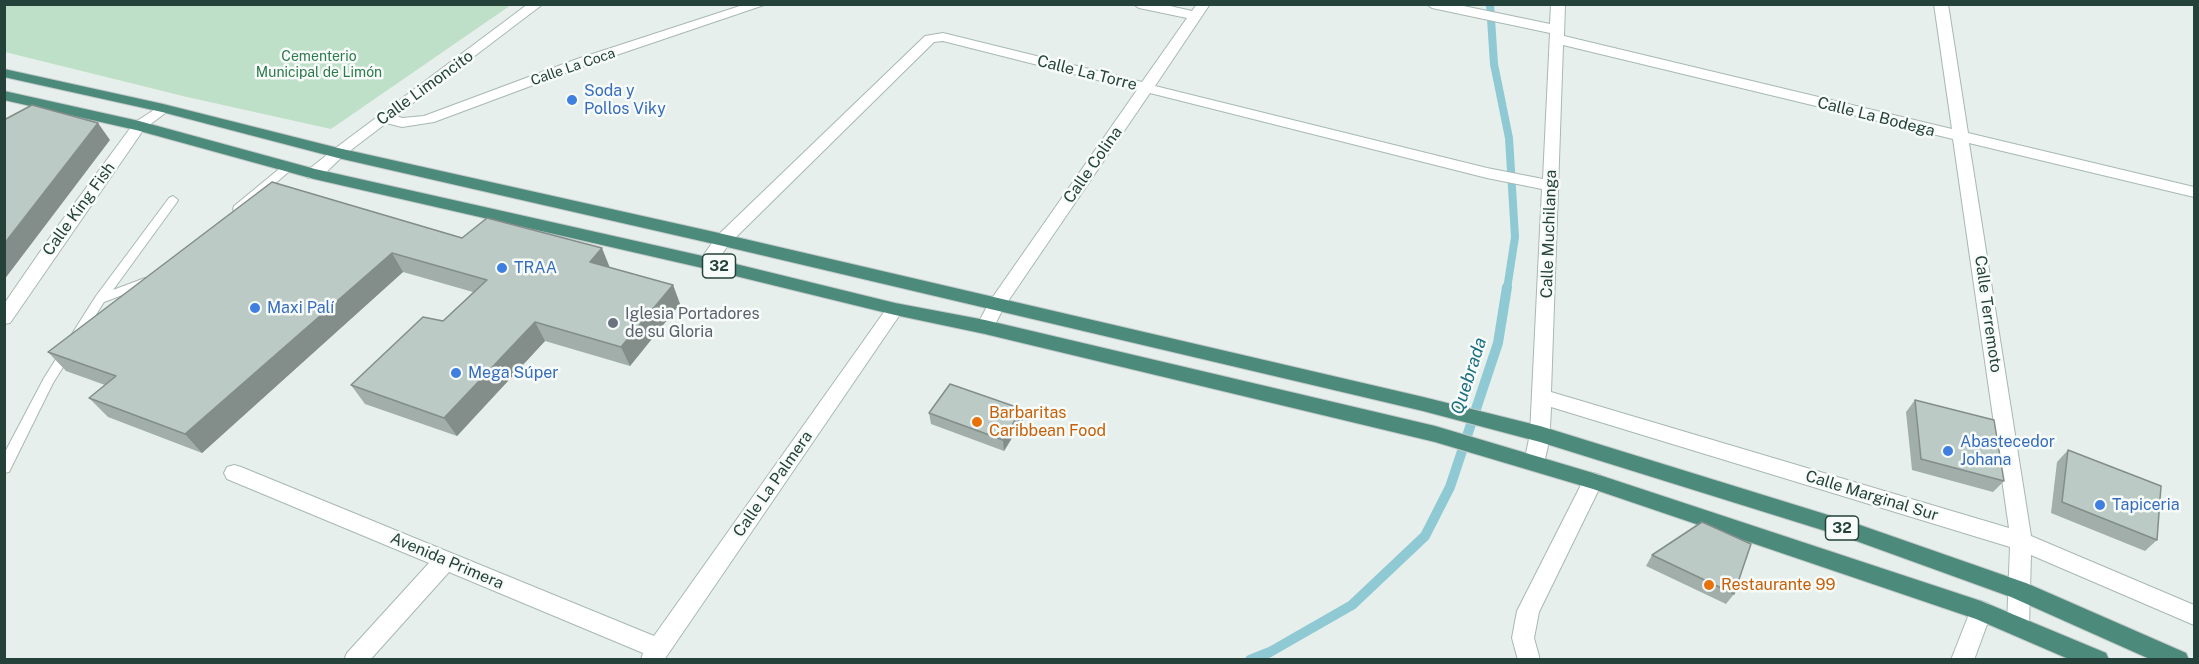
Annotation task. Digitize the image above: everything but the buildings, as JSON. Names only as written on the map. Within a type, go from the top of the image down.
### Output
[{"type":"highway","name":"32","points":[[4,73],[163,108],[338,153],[723,240],[1423,404],[1540,434],[1850,530],[2018,590],[2178,660]]},
{"type":"highway","name":"32","points":[[4,95],[139,126],[314,174],[707,263],[895,309],[985,327],[1435,434],[1593,481],[1982,611],[2098,660]]},
{"type":"street","name":"Calle Limoncito","points":[[314,174],[338,153],[537,4]]},
{"type":"street","name":"Calle La Coca","points":[[386,117],[395,122],[411,123],[429,119],[582,62],[761,4]]},
{"type":"street","points":[[1139,4],[1200,10]]},
{"type":"street","name":"Calle La Bodega","points":[[1432,4],[1524,24],[1962,138],[2194,192]]},
{"type":"street","name":"Calle Muchilanga","points":[[1534,463],[1540,434],[1542,397],[1558,4]]},
{"type":"street","name":"Calle Terremoto","points":[[1941,4],[2021,541],[2018,625]]},
{"type":"street","name":"Calle Colina","points":[[985,327],[996,305],[1200,10]]},
{"type":"street","name":"Calle La Torre","points":[[707,263],[723,240],[930,39],[944,37],[1487,173],[1551,186]]},
{"type":"street","name":"Calle King Fish","points":[[4,318],[60,234],[139,126],[163,108]]},
{"type":"street","name":"Calle La Palmera","points":[[655,654],[895,309]]},
{"type":"street","name":"Calle Marginal Sur","points":[[1542,397],[2021,541],[2194,615]]},
{"type":"street","name":"Avenida Primera","points":[[234,473],[446,560],[655,654]]},
{"type":"street","points":[[1529,660],[1523,638],[1528,611],[1593,481]]},
{"type":"street","points":[[355,660],[446,560]]},
{"type":"street","points":[[1962,660],[1982,611]]},
{"type":"lane","points":[[226,219],[288,167]]},
{"type":"lane","points":[[4,468],[48,381],[100,299],[173,200]]},
{"type":"lane","points":[[100,299],[132,289],[153,278]]},
{"type":"green space","name":"Cementerio Municipal de Limón","points":[[4,5],[511,5],[331,129],[187,97],[5,52]]},
{"type":"waterway","name":"Quebrada","points":[[1490,4],[1494,64],[1509,138],[1515,237],[1507,289]]},
{"type":"waterway","name":"Quebrada","points":[[1250,660],[1270,652],[1352,605],[1425,536],[1450,487],[1498,343],[1507,287]]},
{"type":"place","name":"Soda y Pollos Viky","points":[[572,100]]},
{"type":"place","name":"TRAA","points":[[502,268]]},
{"type":"place","name":"Maxi Palí","points":[[255,308]]},
{"type":"place","name":"Iglesia Portadores de su Gloria","points":[[613,323]]},
{"type":"place","name":"Mega Súper","points":[[456,373]]},
{"type":"place","name":"Barbaritas Caribbean Food","points":[[977,422]]},
{"type":"place","name":"Abastecedor Johana","points":[[1948,451]]},
{"type":"place","name":"Tapiceria","points":[[2100,505]]},
{"type":"place","name":"Restaurante 99","points":[[1709,585]]}]
